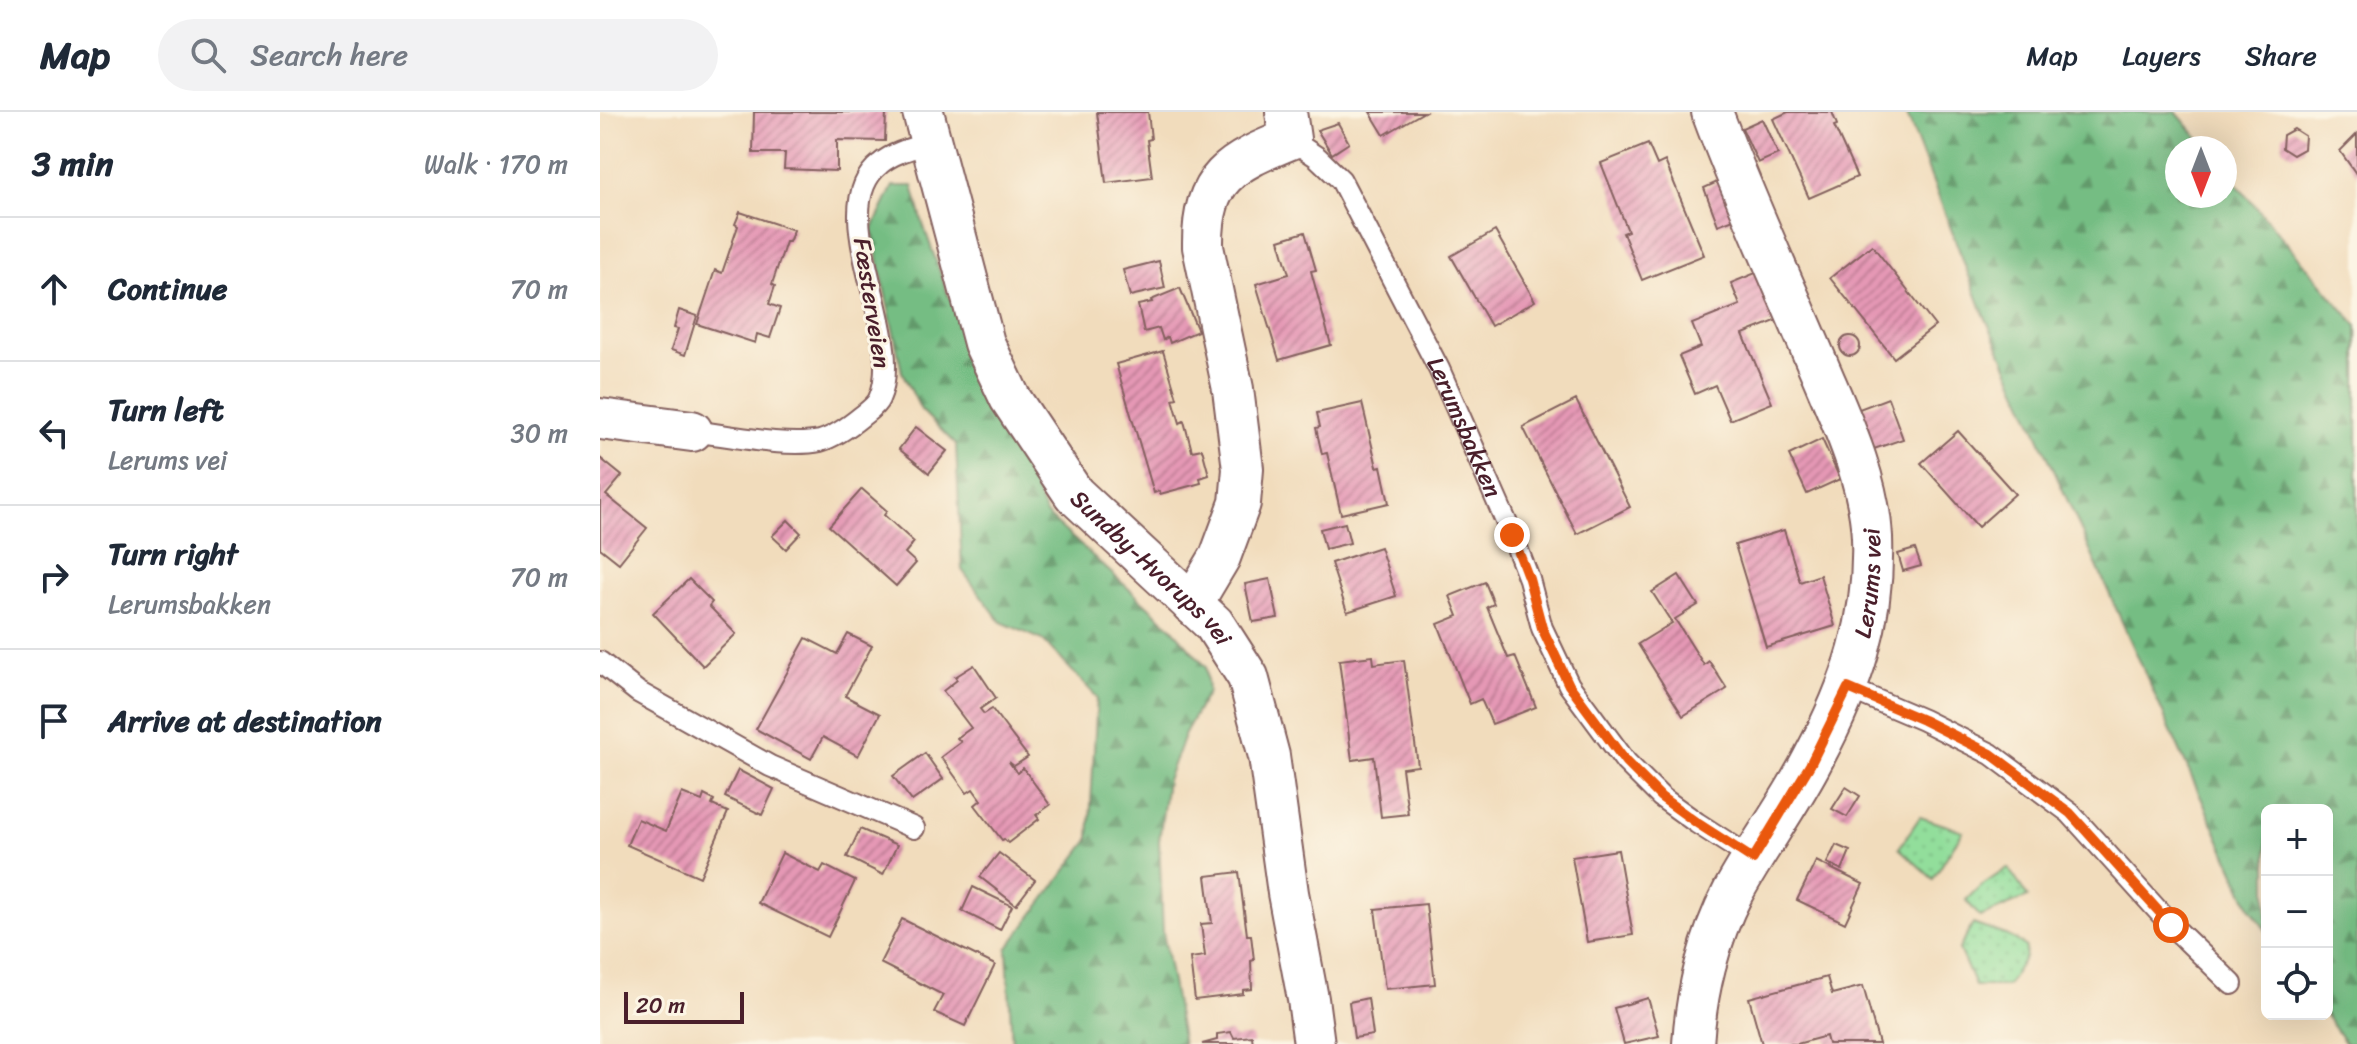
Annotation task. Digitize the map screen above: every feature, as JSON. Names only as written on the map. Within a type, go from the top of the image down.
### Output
[{"type":"street","name":"Lerums vei","points":[[1693,1044],[1700,995],[1715,935],[1732,894],[1810,765],[1848,688],[1859,656],[1868,604],[1872,537],[1866,492],[1832,400],[1712,112]]},
{"type":"street","name":"Lerumsbakken","points":[[1192,604],[1220,557],[1240,503],[1243,469],[1233,389],[1203,247],[1203,224],[1214,188],[1228,171],[1288,126]]},
{"type":"street","name":"Sundby-Hvorups vei","points":[[927,128],[984,343],[1010,398],[1074,494],[1214,624],[1248,677],[1269,756],[1314,1044]]},
{"type":"street","name":"Fæsterveien","points":[[600,419],[692,431]]},
{"type":"lane","name":"Lerumsbakken","points":[[1288,126],[1341,180],[1439,369],[1512,535],[1529,579],[1542,628],[1569,685],[1626,762],[1661,797],[1753,859]]},
{"type":"lane","name":"Fæsterveien","points":[[692,431],[792,443],[821,441],[854,423],[878,402],[886,372],[878,310],[861,243],[859,212],[863,185],[878,165],[900,152],[927,128]]},
{"type":"lane","points":[[600,662],[638,692],[770,766],[914,828]]},
{"type":"lane","points":[[1848,688],[1991,754],[2070,813],[2171,925],[2232,984]]},
{"type":"green space","points":[[1906,112],[2176,112],[2197,136],[2165,136],[2165,208],[2237,208],[2237,184],[2357,326],[2357,1044],[2346,1044],[2329,1020],[2333,1020],[2333,804],[2261,804],[2261,923],[2250,907],[1983,312]]},
{"type":"green space","points":[[893,186],[913,186],[947,292],[1046,514],[1171,627],[1206,667],[1208,692],[1186,731],[1167,780],[1159,841],[1163,932],[1183,1044],[1012,1044],[1007,949],[1089,840],[1097,697],[1043,640],[1001,622],[962,570],[956,445],[921,410],[902,372],[872,230]]},
{"type":"green space","points":[[1920,817],[1963,831],[1933,879],[1899,848]]},
{"type":"green space","points":[[2008,868],[2028,897],[1980,917],[1966,900]]},
{"type":"green space","points":[[1973,924],[2008,936],[2026,948],[2025,957],[2007,986],[1975,986],[1959,949]]},
{"type":"building","points":[[754,112],[886,112],[885,141],[837,140],[837,171],[784,169],[785,153],[753,153]]},
{"type":"building","points":[[1097,112],[1148,112],[1151,139],[1147,140],[1152,177],[1106,183]]},
{"type":"building","points":[[1370,112],[1424,112],[1384,135]]},
{"type":"building","points":[[1788,112],[1832,112],[1837,125],[1834,126],[1857,177],[1809,198],[1773,119]]},
{"type":"building","points":[[1762,119],[1778,154],[1758,163],[1742,128]]},
{"type":"building","points":[[1338,123],[1349,143],[1332,154],[1317,130]]},
{"type":"building","points":[[2294,129],[2305,136],[2304,149],[2293,155],[2282,148],[2283,135]]},
{"type":"building","points":[[2357,134],[2357,175],[2340,151]]},
{"type":"building","points":[[1648,144],[1657,165],[1665,161],[1704,255],[1642,280],[1623,233],[1628,231],[1601,163]]},
{"type":"building","points":[[1724,179],[1739,217],[1718,225],[1704,188]]},
{"type":"building","points":[[740,212],[794,230],[789,242],[786,242],[772,284],[775,286],[769,304],[780,308],[770,338],[757,334],[755,343],[697,324],[715,270],[722,273]]},
{"type":"building","points":[[1495,231],[1535,301],[1491,326],[1451,256]]},
{"type":"building","points":[[1305,232],[1316,270],[1311,271],[1331,345],[1279,360],[1256,284],[1289,274],[1279,240]]},
{"type":"building","points":[[1872,245],[1935,326],[1894,358],[1830,278]]},
{"type":"building","points":[[1159,261],[1165,288],[1130,296],[1123,270]]},
{"type":"building","points":[[1758,272],[1778,320],[1743,334],[1772,403],[1730,420],[1715,385],[1695,394],[1679,356],[1701,347],[1692,324],[1740,305],[1731,283]]},
{"type":"building","points":[[1180,288],[1198,331],[1170,343],[1168,337],[1163,340],[1159,328],[1144,332],[1138,305],[1152,302]]},
{"type":"building","points":[[679,310],[697,316],[685,355],[671,350],[678,329],[674,328]]},
{"type":"building","points":[[1850,336],[1857,339],[1860,346],[1857,353],[1850,356],[1843,353],[1840,346],[1843,339]]},
{"type":"building","points":[[1163,351],[1177,398],[1173,399],[1180,423],[1184,421],[1192,451],[1202,449],[1209,475],[1200,478],[1201,483],[1160,494],[1159,491],[1154,493],[1116,364]]},
{"type":"building","points":[[1888,398],[1903,439],[1874,449],[1859,409]]},
{"type":"building","points":[[1576,400],[1630,507],[1577,534],[1523,427]]},
{"type":"building","points":[[1362,403],[1389,503],[1341,514],[1327,453],[1322,454],[1316,428],[1320,427],[1317,413]]},
{"type":"building","points":[[916,427],[947,451],[929,473],[899,449]]},
{"type":"building","points":[[1958,431],[2015,494],[1978,527],[1921,463]]},
{"type":"building","points":[[1822,439],[1840,479],[1807,494],[1789,455]]},
{"type":"building","points":[[600,458],[622,476],[606,495],[647,528],[619,563],[600,548]]},
{"type":"building","points":[[862,489],[887,511],[884,515],[914,542],[905,553],[916,563],[896,586],[829,526]]},
{"type":"building","points":[[788,520],[801,533],[786,549],[772,536]]},
{"type":"building","points":[[1345,523],[1350,543],[1325,549],[1320,529]]},
{"type":"building","points":[[1784,530],[1800,582],[1820,575],[1835,626],[1766,647],[1735,545]]},
{"type":"building","points":[[1380,547],[1396,596],[1347,612],[1331,563]]},
{"type":"building","points":[[1915,549],[1921,566],[1903,571],[1898,554]]},
{"type":"building","points":[[1679,575],[1698,605],[1675,619],[1704,665],[1709,661],[1727,689],[1683,716],[1638,644],[1672,623],[1652,592]]},
{"type":"building","points":[[689,579],[712,602],[709,606],[736,634],[703,666],[653,613]]},
{"type":"building","points":[[1270,579],[1278,618],[1253,622],[1245,584]]},
{"type":"building","points":[[1485,582],[1494,604],[1487,607],[1508,658],[1515,656],[1536,707],[1492,724],[1481,699],[1470,704],[1438,624],[1458,616],[1450,596]]},
{"type":"building","points":[[848,634],[872,646],[845,696],[880,714],[858,756],[823,737],[811,759],[756,729],[806,638],[837,654]]},
{"type":"building","points":[[1373,656],[1374,664],[1404,660],[1418,766],[1402,768],[1408,814],[1381,817],[1374,757],[1352,760],[1339,660]]},
{"type":"building","points":[[974,665],[996,698],[980,709],[984,714],[992,709],[1028,757],[1014,766],[1009,762],[1017,773],[1023,768],[1050,805],[1036,815],[1039,819],[1008,843],[1002,840],[975,805],[981,800],[973,789],[967,793],[941,757],[961,742],[957,738],[971,728],[943,691],[957,680],[955,677]]},
{"type":"building","points":[[925,753],[943,779],[912,801],[893,776]]},
{"type":"building","points":[[738,770],[774,789],[762,815],[725,797]]},
{"type":"building","points":[[1846,787],[1860,796],[1847,817],[1832,809]]},
{"type":"building","points":[[682,793],[702,801],[704,795],[714,800],[712,805],[728,812],[700,877],[627,845],[638,819],[666,831]]},
{"type":"building","points":[[860,829],[897,845],[883,875],[847,857]]},
{"type":"building","points":[[1836,845],[1850,851],[1842,870],[1827,863]]},
{"type":"building","points":[[1618,850],[1633,935],[1587,942],[1572,857]]},
{"type":"building","points":[[782,853],[820,872],[824,865],[855,881],[828,937],[758,903]]},
{"type":"building","points":[[999,853],[1035,880],[1016,905],[980,877]]},
{"type":"building","points":[[1816,861],[1863,884],[1845,923],[1797,900]]},
{"type":"building","points":[[1239,872],[1247,935],[1251,935],[1254,960],[1251,961],[1252,989],[1243,990],[1243,994],[1195,1000],[1190,958],[1205,956],[1201,924],[1212,923],[1206,876]]},
{"type":"building","points":[[973,887],[1012,906],[1000,930],[962,911]]},
{"type":"building","points":[[1426,904],[1435,984],[1385,989],[1375,909]]},
{"type":"building","points":[[902,919],[995,965],[965,1026],[934,1012],[943,995],[880,963]]},
{"type":"building","points":[[1827,977],[1832,994],[1863,986],[1879,1044],[1828,1044],[1826,1036],[1797,1044],[1762,1044],[1749,998]]},
{"type":"building","points":[[1368,998],[1373,1035],[1354,1038],[1349,1002]]},
{"type":"building","points":[[1648,998],[1659,1036],[1624,1044],[1614,1008]]},
{"type":"building","points":[[1231,1032],[1234,1038],[1252,1036],[1253,1044],[1202,1044],[1217,1040],[1217,1034]]},
{"type":"route","points":[[1512,535],[1529,579],[1542,628],[1569,685],[1626,762],[1661,797],[1753,859],[1810,765],[1848,688],[1991,754],[2070,813],[2171,925]]}]
